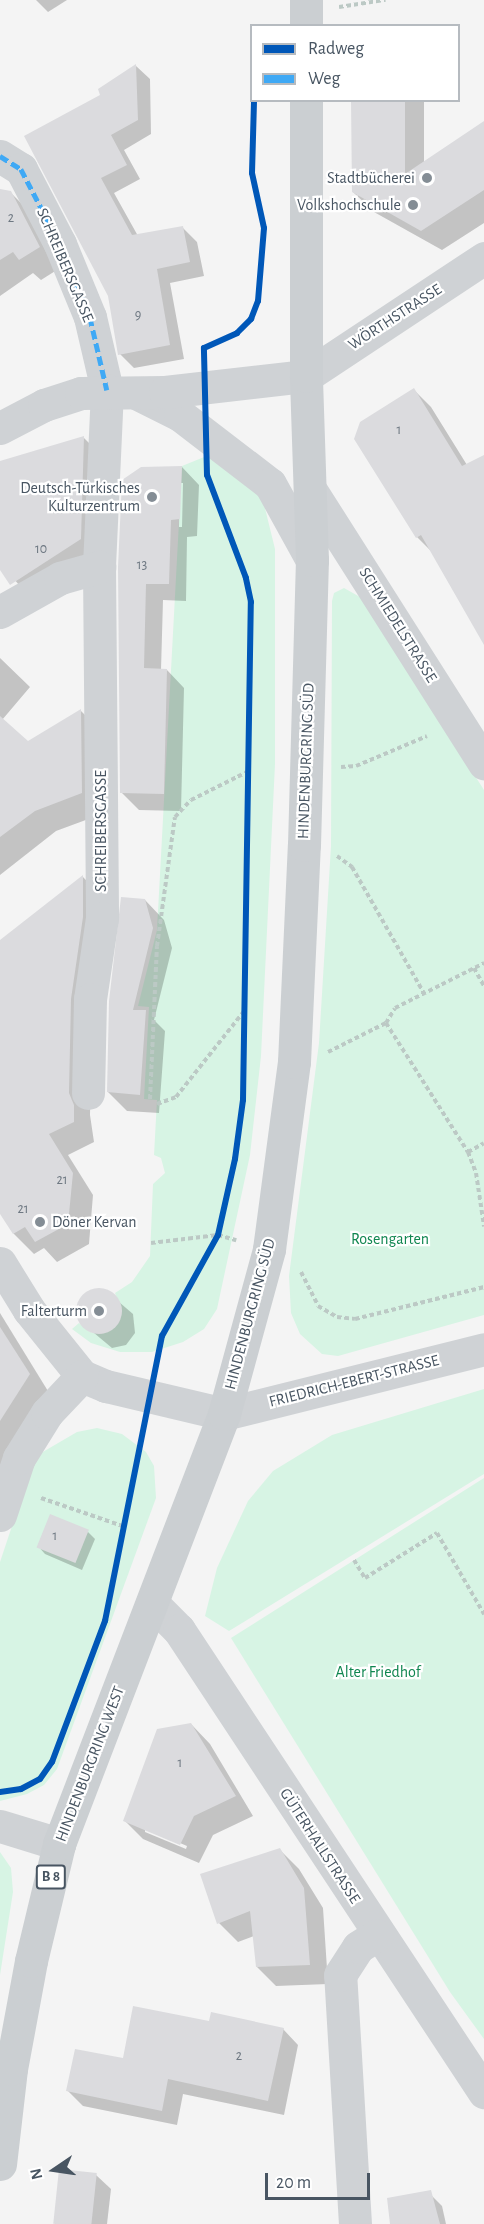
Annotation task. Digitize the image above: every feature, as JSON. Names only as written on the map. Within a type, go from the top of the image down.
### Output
[{"type":"main road","name":"HINDENBURGRING SÜD","points":[[224,1414],[269,1249],[294,1062],[312,560],[306,376],[306,102]]},
{"type":"main road","name":"HINDENBURGRING WEST","points":[[0,2164],[11,2069],[31,1961],[59,1844],[224,1414]]},
{"type":"street","name":"SCHREIBERSGASSE","points":[[0,156],[21,169],[60,244],[121,391],[99,567],[102,918],[90,999],[88,1093]]},
{"type":"street","name":"WÖRTHSTRASSE","points":[[306,376],[484,258]]},
{"type":"street","points":[[0,428],[44,405],[81,393],[306,376]]},
{"type":"street","points":[[121,391],[180,415],[270,484],[312,560]]},
{"type":"street","name":"SCHMIEDELSTRASSE","points":[[310,489],[484,763]]},
{"type":"street","points":[[0,612],[60,578],[99,567]]},
{"type":"street","points":[[0,1263],[29,1310],[82,1376],[106,1386],[224,1414]]},
{"type":"street","name":"FRIEDRICH-EBERT-STRASSE","points":[[224,1414],[484,1349]]},
{"type":"street","points":[[4,1501],[19,1458],[47,1413],[82,1376]]},
{"type":"street","name":"GÜTERHALLSTRASSE","points":[[152,1603],[179,1630],[377,1935],[484,2092]]},
{"type":"street","points":[[0,1826],[59,1844]]},
{"type":"street","points":[[355,2224],[340,1975],[358,1947],[377,1935]]},
{"type":"path","points":[[306,13],[385,0]]},
{"type":"path","points":[[338,767],[356,766],[430,735]]},
{"type":"path","points":[[338,756],[338,778]]},
{"type":"path","points":[[249,759],[249,783]]},
{"type":"path","points":[[150,1099],[157,946],[175,817],[191,800],[249,771]]},
{"type":"path","points":[[336,867],[337,844]]},
{"type":"path","points":[[337,856],[352,867],[424,993]]},
{"type":"path","points":[[325,1041],[324,1053],[337,1050],[386,1023],[395,1008],[484,963]]},
{"type":"path","points":[[474,968],[484,986]]},
{"type":"path","points":[[245,998],[245,1021]]},
{"type":"path","points":[[156,1104],[177,1097],[245,1010]]},
{"type":"path","points":[[386,1023],[468,1152],[476,1173],[484,1226]]},
{"type":"path","points":[[468,1152],[484,1143]]},
{"type":"path","points":[[212,1245],[218,1235],[220,1224]]},
{"type":"path","points":[[150,1243],[218,1235],[269,1249],[298,1253],[306,1289],[318,1306],[337,1317],[355,1318],[484,1287]]},
{"type":"path","points":[[4,1501],[125,1527]]},
{"type":"path","points":[[122,1538],[127,1516]]},
{"type":"path","points":[[354,1560],[365,1578],[437,1533],[484,1614]]},
{"type":"green space","points":[[214,453],[263,500],[275,549],[275,764],[261,1056],[250,1155],[217,1309],[204,1329],[183,1342],[152,1352],[120,1352],[91,1343],[72,1329],[79,1323],[90,1332],[101,1334],[119,1323],[122,1311],[115,1293],[132,1282],[150,1256],[153,1184],[165,1173],[161,1158],[154,1155],[157,1100],[144,1099],[149,1007],[138,1006],[157,930],[182,466]]},
{"type":"green space","name":"Rosengarten","points":[[344,588],[360,597],[484,790],[484,1315],[338,1356],[322,1354],[300,1334],[291,1313],[289,1276],[319,1043],[331,846],[332,601],[334,593]]},
{"type":"green space","points":[[484,1389],[484,1474],[229,1631],[205,1616],[217,1568],[248,1501],[273,1471],[332,1435]]},
{"type":"green space","points":[[97,1428],[122,1434],[146,1452],[154,1466],[156,1498],[57,1769],[44,1785],[27,1794],[0,1801],[0,1562],[31,1469],[41,1453],[77,1432]]},
{"type":"green space","name":"Alter Friedhof","points":[[484,1478],[484,2039],[450,1992],[231,1638]]},
{"type":"green space","points":[[0,1852],[11,1868],[13,1892],[0,1975]]},
{"type":"building","points":[[136,64],[138,120],[111,135],[127,165],[101,178],[132,235],[183,226],[190,262],[157,269],[170,345],[118,355],[108,296],[24,136],[100,95],[98,89]]},
{"type":"building","points":[[351,102],[405,102],[405,174],[484,121],[484,190],[421,231],[352,192]]},
{"type":"building","points":[[0,189],[11,191],[40,247],[19,260],[13,252],[0,260]]},
{"type":"building","points":[[414,388],[462,466],[484,455],[484,645],[421,535],[416,538],[354,439],[360,422]]},
{"type":"building","points":[[84,436],[81,539],[10,585],[0,570],[0,461]]},
{"type":"building","points":[[182,466],[180,519],[171,520],[169,584],[146,584],[144,668],[167,669],[164,794],[120,793],[118,567],[122,480],[141,467]]},
{"type":"building","points":[[81,709],[82,793],[35,811],[0,837],[0,716],[28,741]]},
{"type":"building","points":[[83,875],[83,917],[71,999],[69,1093],[74,1105],[74,1122],[49,1134],[73,1173],[68,1224],[35,1242],[25,1227],[13,1234],[0,1214],[0,940]]},
{"type":"building","points":[[121,897],[145,899],[153,928],[133,1010],[146,1010],[140,1095],[107,1092],[109,1001]]},
{"type":"building","name":"Falterturm","points":[[99,1288],[115,1295],[122,1311],[115,1327],[99,1334],[83,1327],[76,1311],[83,1295]]},
{"type":"building","points":[[0,1327],[30,1374],[0,1421]]},
{"type":"building","points":[[50,1514],[89,1530],[75,1563],[37,1547]]},
{"type":"building","points":[[191,1723],[236,1796],[194,1816],[180,1845],[123,1821],[157,1729]]},
{"type":"building","points":[[280,1848],[304,1888],[310,1965],[256,1967],[250,1911],[217,1924],[200,1874]]},
{"type":"building","points":[[133,2006],[209,2021],[211,2012],[284,2028],[268,2101],[168,2079],[162,2111],[66,2091],[75,2049],[123,2058]]},
{"type":"building","points":[[59,2169],[97,2173],[91,2224],[53,2224]]},
{"type":"building","points":[[431,2190],[440,2224],[390,2224],[387,2198]]},
{"type":"marked path","points":[[0,156],[21,169],[60,244],[90,317],[107,390]]},
{"type":"cycle path","points":[[0,1792],[21,1789],[40,1779],[52,1762],[105,1621],[162,1336],[218,1235],[235,1159],[243,1100],[251,602],[246,578],[207,475],[204,348],[237,333],[251,319],[258,301],[264,228],[252,173],[254,102]]},
{"type":"place","name":"Stadtbücherei","points":[[427,178]]},
{"type":"place","name":"Volkshochschule","points":[[413,205]]},
{"type":"place","name":"Deutsch-Türkisches Kulturzentrum","points":[[152,497]]},
{"type":"place","name":"Döner Kervan","points":[[40,1222]]},
{"type":"place","name":"Falterturm","points":[[99,1311]]}]
